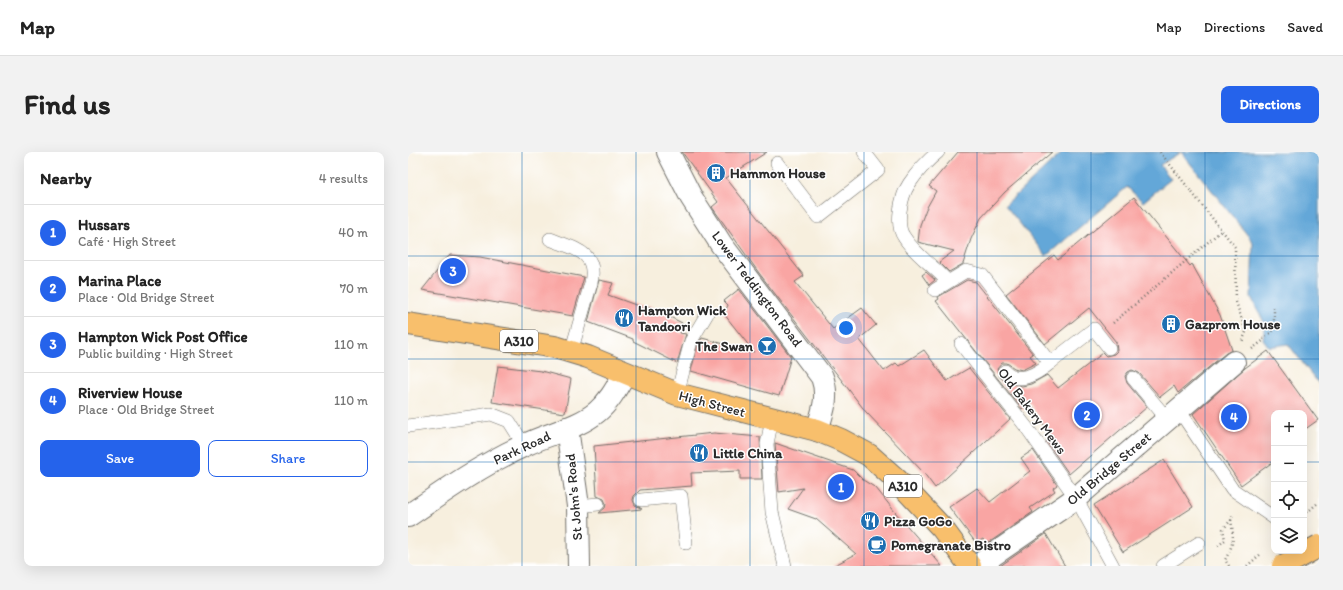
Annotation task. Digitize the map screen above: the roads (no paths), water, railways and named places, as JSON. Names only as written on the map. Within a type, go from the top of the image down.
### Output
[{"type":"main road","name":"High Street","points":[[408,324],[502,338],[571,352],[677,394],[816,430],[854,446],[880,464],[942,528],[970,566]]},
{"type":"main road","points":[[1284,566],[1319,546]]},
{"type":"main road","points":[[1313,566],[1319,558]]},
{"type":"street","name":"Lower Teddington Road","points":[[668,152],[690,197],[722,244],[822,377],[825,388],[825,402],[816,430]]},
{"type":"street","name":"Old Bridge Street","points":[[977,566],[1076,498],[1234,362]]},
{"type":"street","name":"Park Road","points":[[408,516],[467,477],[524,445],[567,428],[597,412],[615,391],[625,373]]},
{"type":"street","name":"St John's Road","points":[[567,428],[588,505],[579,566]]},
{"type":"lane","points":[[777,164],[818,217],[878,170],[864,152]]},
{"type":"lane","points":[[938,152],[928,160],[908,185],[898,217],[902,236],[916,253],[947,281]]},
{"type":"lane","points":[[550,239],[581,252],[588,257],[592,263],[593,272],[591,282],[571,352]]},
{"type":"lane","points":[[935,290],[947,281],[966,271],[982,275],[1050,364]]},
{"type":"lane","points":[[677,394],[691,341],[707,314]]},
{"type":"lane","points":[[1005,371],[1014,376],[1025,378],[1038,373],[1094,329],[1109,348]]},
{"type":"lane","name":"Old Bakery Mews","points":[[961,344],[1027,428],[1076,498],[1113,566]]},
{"type":"lane","points":[[1133,378],[1173,415],[1232,489],[1271,516]]},
{"type":"lane","points":[[408,426],[491,414],[509,420],[524,445]]},
{"type":"lane","points":[[772,419],[767,444],[772,512],[785,566]]},
{"type":"lane","points":[[641,500],[681,496],[686,543]]},
{"type":"lane","points":[[1163,566],[1199,543]]},
{"type":"water","points":[[1063,152],[1181,152],[1160,165],[1171,179],[1143,202],[1127,187],[1046,256],[1005,205]]},
{"type":"water","points":[[1181,152],[1319,152],[1319,384],[1288,344],[1269,347],[1263,339],[1265,324],[1251,297],[1253,242]]},
{"type":"place","name":"Hammon House","points":[[716,173]]},
{"type":"place","name":"Hampton Wick Post Office","points":[[453,271]]},
{"type":"place","name":"Hampton Wick Tandoori","points":[[624,318]]},
{"type":"place","name":"Gazprom House","points":[[1171,324]]},
{"type":"place","name":"The Swan","points":[[767,346]]},
{"type":"place","name":"Marina Place","points":[[1087,415]]},
{"type":"place","name":"Riverview House","points":[[1234,417]]},
{"type":"place","name":"Little China","points":[[699,453]]},
{"type":"place","name":"Hussars","points":[[841,487]]},
{"type":"place","name":"Pizza GoGo","points":[[870,521]]},
{"type":"place","name":"Pomegranate Bistro","points":[[877,545]]}]
